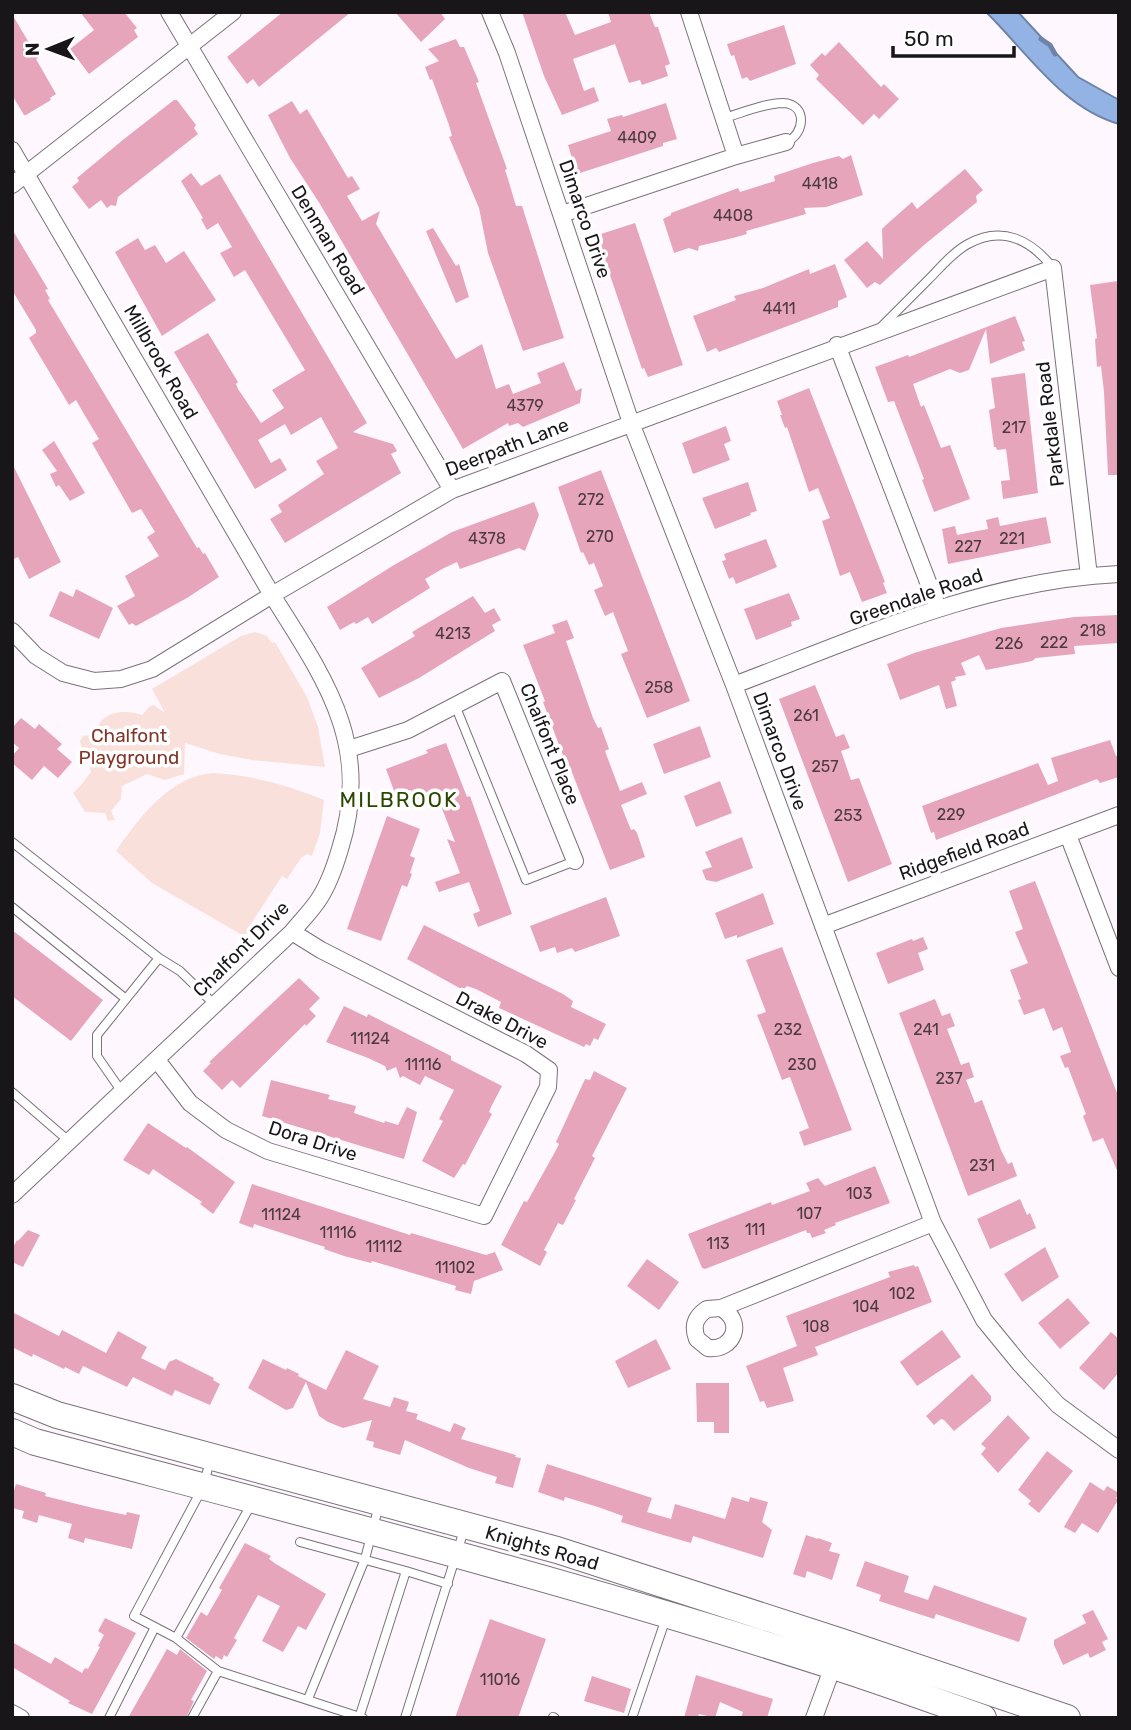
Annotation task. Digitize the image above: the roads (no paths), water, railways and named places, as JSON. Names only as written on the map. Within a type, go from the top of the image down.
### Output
[{"type":"main road","name":"Knights Road","points":[[12,1397],[57,1415],[557,1550],[838,1654],[983,1718]]},
{"type":"main road","name":"Knights Road","points":[[12,1432],[35,1442],[457,1555],[667,1615],[838,1654],[1067,1718]]},
{"type":"street","name":"Denman Road","points":[[169,12],[452,489]]},
{"type":"street","points":[[12,185],[233,12]]},
{"type":"street","name":"Dimarco Drive","points":[[490,12],[507,53],[631,423],[734,685],[933,1223],[984,1320],[1020,1364],[1058,1405],[1119,1450]]},
{"type":"street","points":[[689,12],[736,156]]},
{"type":"street","points":[[562,214],[786,142]]},
{"type":"street","name":"Millbrook Road","points":[[12,150],[272,595]]},
{"type":"street","name":"Deerpath Lane","points":[[12,631],[36,656],[63,673],[94,681],[121,679],[152,669],[452,489],[837,345],[1053,268]]},
{"type":"street","name":"Parkdale Road","points":[[1053,268],[1089,576]]},
{"type":"street","points":[[837,345],[938,608]]},
{"type":"street","name":"Greendale Road","points":[[734,685],[938,608],[1006,589],[1119,574]]},
{"type":"street","name":"Chalfont Drive","points":[[12,1195],[292,932],[320,898],[334,867],[345,832],[351,792],[349,749],[327,688],[272,595]]},
{"type":"street","name":"Chalfont Place","points":[[349,749],[408,730],[502,681],[575,861]]},
{"type":"street","name":"Ridgefield Road","points":[[823,926],[1119,815]]},
{"type":"street","points":[[1068,835],[1119,968]]},
{"type":"street","name":"Drake Drive","points":[[292,932],[320,950],[526,1054],[549,1070],[548,1087],[484,1216]]},
{"type":"street","name":"Dora Drive","points":[[157,1060],[190,1103],[226,1130],[268,1151],[484,1216]]},
{"type":"street","points":[[721,1308],[933,1223]]},
{"type":"street","points":[[814,1718],[838,1654]]},
{"type":"street","points":[[12,1713],[21,1718]]},
{"type":"lane","points":[[724,118],[776,104],[789,104],[799,112],[802,124],[797,135],[786,142]]},
{"type":"lane","points":[[877,331],[951,257],[966,244],[985,237],[1004,236],[1024,241],[1040,252],[1053,268]]},
{"type":"lane","points":[[455,705],[526,880],[575,861]]},
{"type":"lane","points":[[12,842],[159,958],[180,971],[215,1005]]},
{"type":"lane","points":[[12,907],[126,999]]},
{"type":"lane","points":[[122,1092],[97,1056],[97,1035],[159,958]]},
{"type":"lane","points":[[12,1092],[69,1142]]},
{"type":"lane","points":[[211,1458],[203,1487],[134,1616],[176,1638],[218,1671],[360,1718],[405,1572]]},
{"type":"lane","points":[[176,1638],[254,1500]]},
{"type":"lane","points":[[308,1699],[365,1559],[379,1502]]},
{"type":"lane","points":[[405,1718],[465,1525]]},
{"type":"lane","points":[[300,1542],[448,1584]]},
{"type":"lane","points":[[632,1718],[667,1615]]},
{"type":"lane","points":[[110,1718],[155,1627]]},
{"type":"lane","points":[[192,1718],[218,1671]]},
{"type":"water","points":[[986,12],[1018,12],[1078,77],[1119,100],[1119,124],[1099,116],[1062,92]]},
{"type":"waterway","points":[[1041,39],[1050,45],[1055,54]]},
{"type":"district","name":"MILBROOK","points":[[399,799]]},
{"type":"park label","name":"Chalfont Playground","points":[[129,746]]}]
